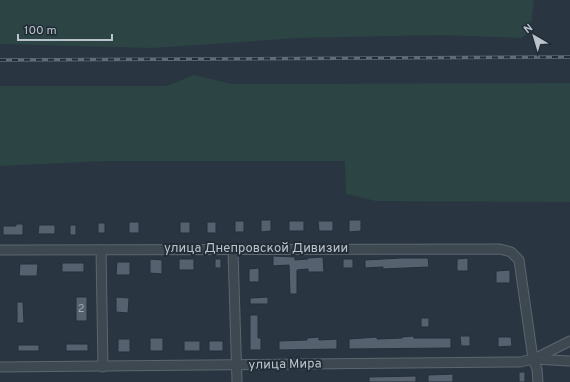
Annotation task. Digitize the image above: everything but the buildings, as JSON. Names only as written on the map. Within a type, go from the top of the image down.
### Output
[{"type":"street","name":"улица Днепровской Дивизии","points":[[0,250],[500,249],[511,252],[519,260],[533,359]]},
{"type":"street","points":[[101,250],[103,367]]},
{"type":"street","points":[[233,250],[237,382]]},
{"type":"street","points":[[538,382],[537,369],[533,359],[570,341]]},
{"type":"street","name":"улица Мира","points":[[0,368],[520,362],[533,359],[570,361]]},
{"type":"green space","points":[[0,0],[534,0],[530,32],[521,38],[441,35],[298,38],[153,48],[0,44]]},
{"type":"green space","points":[[194,75],[232,84],[570,83],[570,202],[376,201],[346,194],[345,161],[105,161],[0,166],[0,86],[167,86]]},
{"type":"railway","points":[[0,60],[570,57]]}]
